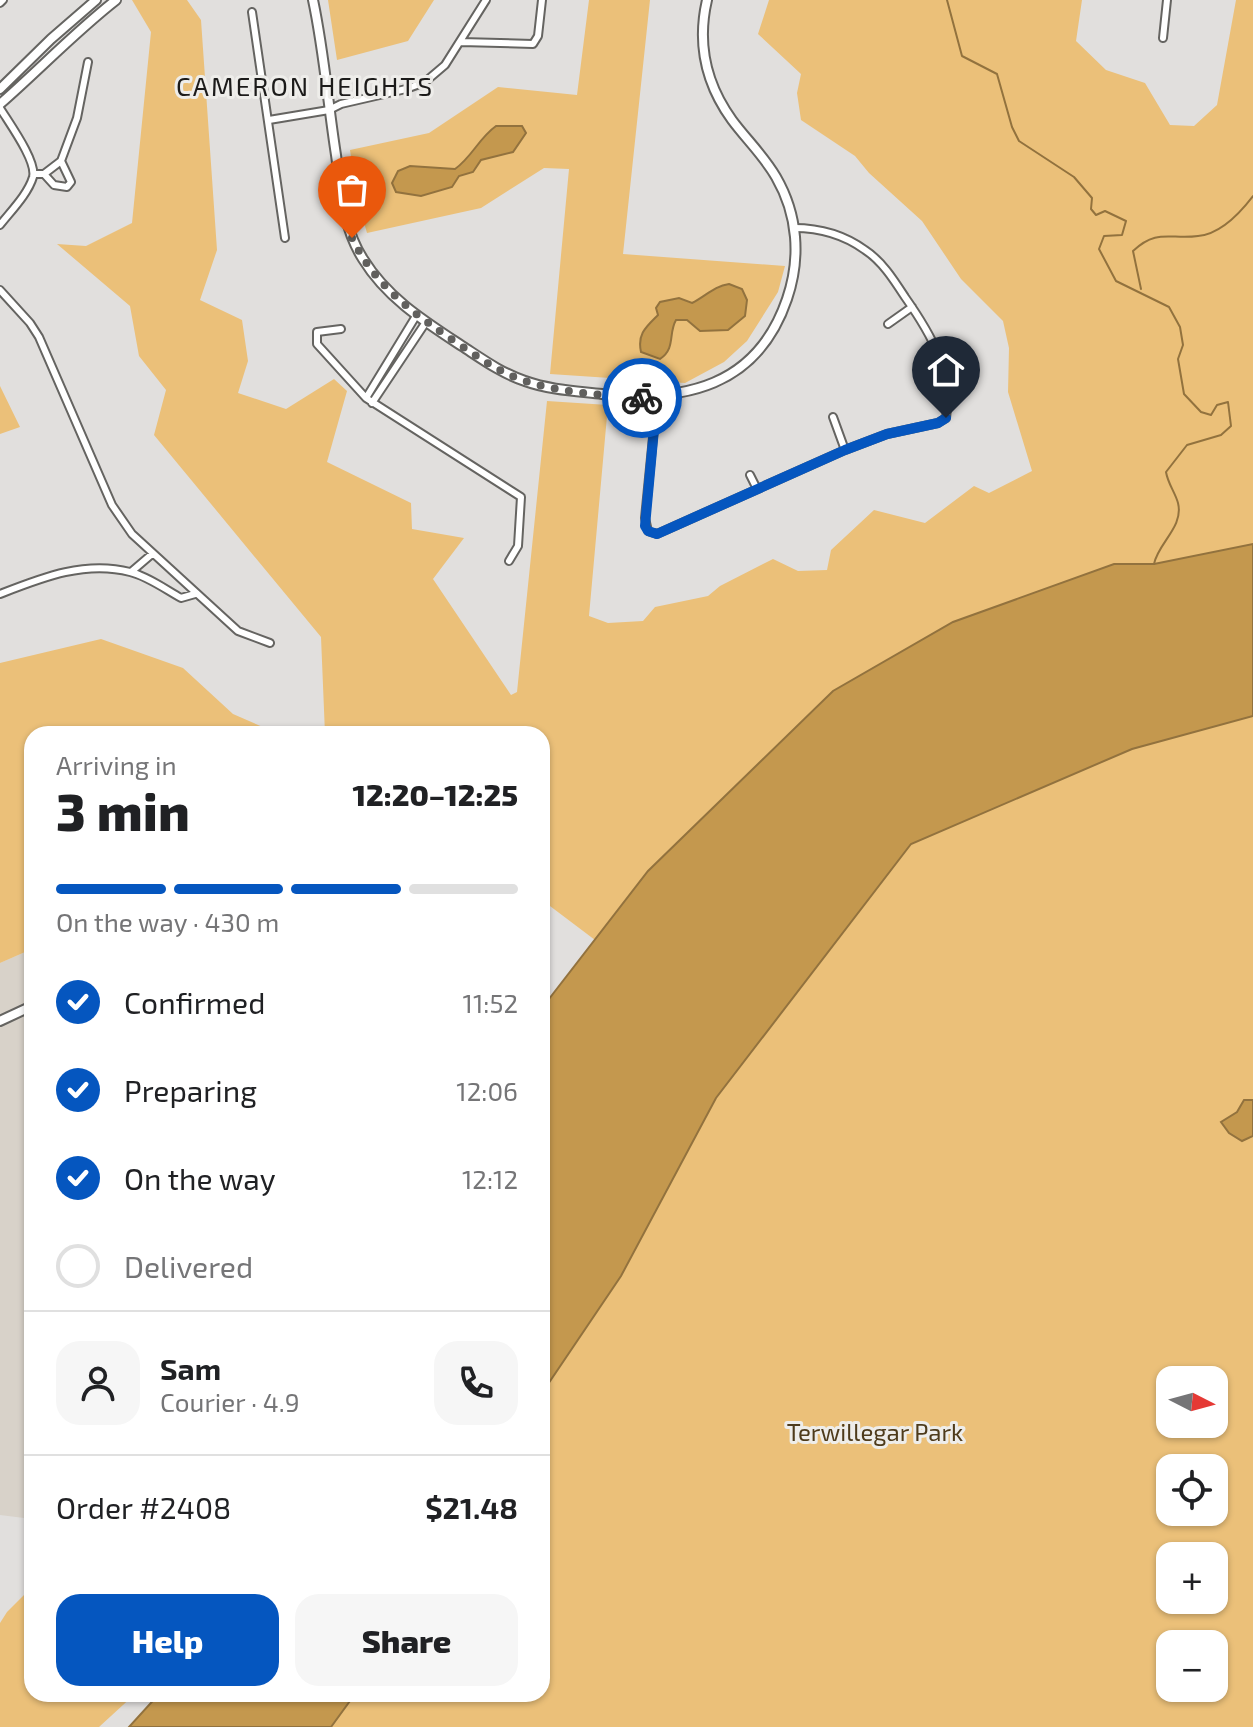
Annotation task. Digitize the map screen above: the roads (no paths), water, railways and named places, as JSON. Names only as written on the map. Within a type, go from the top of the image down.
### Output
[{"type":"street","points":[[0,89],[60,30],[96,0]]},
{"type":"street","points":[[0,225],[35,174],[31,160],[0,106],[60,46],[116,0]]},
{"type":"street","points":[[313,0],[342,203],[352,238],[376,278],[416,316],[493,367],[523,381],[556,389],[657,397],[689,393],[741,366],[769,336],[780,318],[796,261],[794,228],[785,195],[776,176],[731,120],[708,75],[702,30],[707,0]]},
{"type":"street","points":[[269,120],[329,110],[425,82],[445,65],[486,0]]},
{"type":"street","points":[[461,42],[533,44],[538,36],[542,0]]},
{"type":"street","points":[[1163,38],[1167,0]]},
{"type":"street","points":[[252,12],[285,238]]},
{"type":"street","points":[[35,174],[44,174],[61,161],[77,118],[88,62]]},
{"type":"street","points":[[44,174],[54,185],[67,187],[71,182],[61,161]]},
{"type":"street","points":[[657,397],[645,518],[648,531],[657,534],[845,450],[887,434],[938,423],[946,418],[943,366],[933,339],[889,274],[865,250],[836,234],[811,228],[794,228]]},
{"type":"street","points":[[0,290],[39,337],[112,505],[132,534],[238,631],[270,643]]},
{"type":"street","points":[[888,324],[912,307]]},
{"type":"street","points":[[369,401],[416,316]]},
{"type":"street","points":[[369,401],[426,322]]},
{"type":"street","points":[[341,329],[317,332],[317,344],[369,401],[519,494],[522,504],[518,546],[509,561]]},
{"type":"street","points":[[833,417],[845,450]]},
{"type":"street","points":[[750,475],[757,489]]},
{"type":"street","points":[[131,572],[152,554]]},
{"type":"street","points":[[0,594],[65,572],[100,568],[131,572],[181,598],[195,594]]},
{"type":"street","points":[[0,1021],[24,1010]]},
{"type":"waterway","points":[[947,0],[962,56],[997,74],[1019,141],[1074,177],[1092,198],[1091,209],[1096,215],[1105,211],[1126,221],[1122,235],[1104,236],[1099,249],[1116,281],[1169,307],[1180,327],[1183,345],[1178,359],[1184,394],[1201,412],[1211,415],[1217,405],[1228,402],[1231,426],[1221,435],[1187,445],[1166,472],[1179,512],[1154,564]]},
{"type":"waterway","points":[[1141,289],[1133,251],[1157,237],[1198,236],[1214,231],[1236,216],[1253,196]]},
{"type":"district","name":"CAMERON HEIGHTS","points":[[305,85]]},
{"type":"park label","name":"Terwillegar Park","points":[[875,1431]]}]
